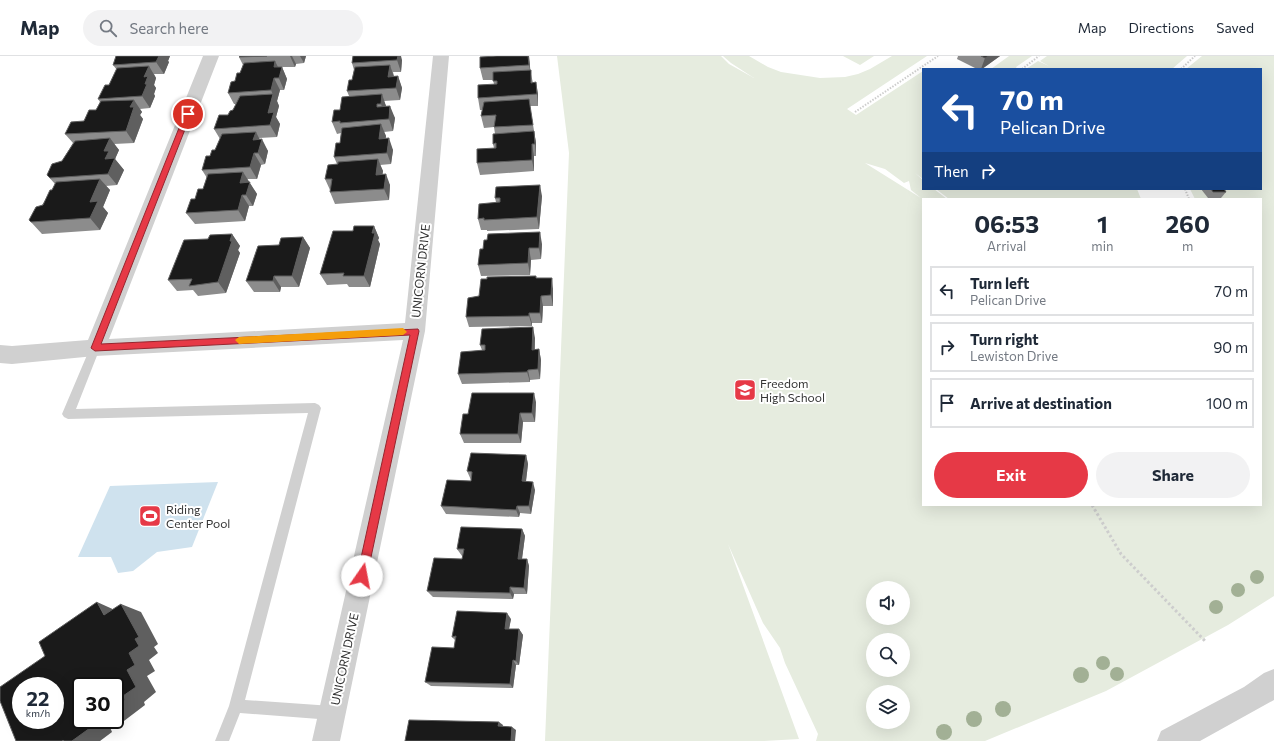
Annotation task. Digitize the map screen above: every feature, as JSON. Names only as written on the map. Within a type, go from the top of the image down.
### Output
[{"type":"street","points":[[95,348],[211,56]]},
{"type":"street","name":"UNICORN DRIVE","points":[[326,741],[415,331],[441,56]]},
{"type":"street","points":[[0,354],[12,355],[95,348],[415,331]]},
{"type":"street","points":[[1171,741],[1254,697],[1274,683]]},
{"type":"lane","points":[[95,348],[68,414],[315,408],[236,706],[222,741]]},
{"type":"lane","points":[[236,706],[332,713]]},
{"type":"path","points":[[855,112],[938,56]]},
{"type":"path","points":[[1023,68],[1039,56]]},
{"type":"path","points":[[1182,68],[1195,56]]},
{"type":"path","points":[[1093,506],[1120,554],[1206,642]]},
{"type":"shaded area","name":"Freedom High School","points":[[557,56],[721,56],[729,64],[754,78],[723,56],[749,56],[768,67],[781,72],[820,78],[845,77],[858,74],[892,56],[927,56],[847,109],[856,115],[922,72],[922,178],[915,173],[922,179],[922,190],[935,190],[946,198],[922,198],[922,506],[1262,506],[1262,198],[1194,198],[1190,190],[1262,190],[1262,68],[1187,68],[1202,56],[1274,56],[1274,596],[1228,625],[1106,691],[985,741],[816,741],[818,734],[785,663],[780,648],[763,623],[728,544],[799,739],[764,741],[545,741],[569,153]],"holes":[[[865,163],[885,169],[904,183],[909,181],[911,190],[921,198]]]},
{"type":"shaded area","points":[[843,56],[874,56],[860,65]]},
{"type":"shaded area","points":[[1009,56],[1032,56],[1016,68],[992,68]]},
{"type":"shaded area","points":[[1047,56],[1187,56],[1173,68],[1028,68],[1038,61],[1049,66],[1040,61]]},
{"type":"shaded area","points":[[937,190],[1137,190],[1141,198],[948,198]]},
{"type":"water","name":"Riding Center Pool","points":[[218,482],[192,547],[157,552],[133,571],[118,573],[111,557],[78,557],[110,486]]},
{"type":"building","points":[[116,56],[159,56],[156,62],[113,65]]},
{"type":"building","points":[[240,56],[267,56],[239,57]]},
{"type":"building","points":[[353,56],[398,56],[397,60],[352,63]]},
{"type":"building","points":[[528,56],[529,65],[480,68],[480,57]]},
{"type":"building","points":[[275,61],[274,67],[282,67],[279,78],[274,78],[271,90],[228,93],[231,82],[235,81],[237,73],[240,73],[244,63]]},
{"type":"building","points":[[390,65],[388,77],[398,76],[396,88],[347,91],[349,80],[352,80],[355,67]]},
{"type":"building","points":[[149,66],[144,77],[148,76],[145,84],[147,84],[142,96],[98,99],[105,85],[109,85],[117,68]]},
{"type":"building","points":[[531,70],[531,83],[536,82],[537,94],[478,98],[478,85],[497,84],[497,81],[493,81],[493,72]]},
{"type":"building","points":[[273,94],[268,113],[274,112],[270,125],[214,129],[219,115],[228,115],[230,111],[233,110],[240,96]]},
{"type":"building","points":[[382,94],[381,104],[377,104],[377,107],[390,106],[389,119],[340,123],[340,121],[332,122],[334,110],[340,110],[342,97]]},
{"type":"building","points":[[529,99],[533,125],[494,127],[496,115],[481,116],[484,102]]},
{"type":"building","points":[[134,100],[130,107],[134,107],[126,131],[65,134],[71,122],[84,121],[89,110],[96,110],[101,101]]},
{"type":"building","points":[[381,124],[379,139],[389,138],[387,153],[334,157],[336,143],[340,143],[342,128]]},
{"type":"building","points":[[534,131],[535,144],[532,144],[532,160],[477,163],[477,149],[496,148],[496,143],[493,144],[493,134]]},
{"type":"building","points":[[256,132],[253,140],[262,139],[258,153],[254,153],[250,167],[202,170],[206,156],[210,156],[212,150],[215,150],[222,134]]},
{"type":"building","points":[[110,138],[104,151],[109,151],[105,159],[115,158],[108,174],[50,178],[47,175],[52,164],[62,161],[75,141]]},
{"type":"building","points":[[378,159],[376,175],[386,174],[384,189],[330,192],[332,179],[325,179],[328,165],[338,164],[338,162]]},
{"type":"building","points":[[243,172],[240,183],[250,182],[246,195],[242,195],[238,210],[186,213],[191,199],[195,199],[198,189],[203,189],[208,174]]},
{"type":"building","points":[[100,179],[90,202],[98,201],[90,218],[31,222],[29,220],[36,207],[43,205],[50,190],[52,190],[56,182]]},
{"type":"building","points":[[540,185],[537,217],[484,220],[484,218],[478,219],[479,204],[500,202],[500,198],[495,198],[496,187]]},
{"type":"building","points":[[1212,190],[1225,190],[1226,192],[1213,192]]},
{"type":"building","points":[[354,226],[374,226],[372,233],[375,233],[364,276],[343,276],[344,273],[320,274],[333,231],[353,231]]},
{"type":"building","points":[[540,232],[539,248],[529,248],[528,263],[478,265],[480,249],[483,249],[484,240],[487,240],[488,234]]},
{"type":"building","points":[[232,234],[230,241],[232,241],[218,282],[189,286],[192,279],[168,280],[184,240],[208,239],[210,235]]},
{"type":"building","points":[[303,237],[292,276],[274,276],[273,281],[246,281],[258,246],[279,245],[281,238]]},
{"type":"building","points":[[536,276],[536,278],[552,278],[551,295],[541,296],[540,313],[529,313],[529,316],[466,317],[468,298],[479,296],[481,279],[487,279],[487,277]]},
{"type":"building","points":[[533,327],[532,350],[539,349],[538,369],[528,370],[527,372],[458,374],[461,352],[485,350],[485,345],[480,345],[482,329]]},
{"type":"building","points":[[472,393],[534,393],[532,413],[520,413],[518,434],[460,434],[463,414],[468,414]]},
{"type":"building","points":[[471,453],[526,455],[522,481],[533,482],[529,506],[517,506],[516,510],[441,506],[447,480],[471,481],[472,472],[467,471]]},
{"type":"building","points":[[461,527],[522,529],[518,559],[527,559],[524,588],[510,587],[510,593],[427,591],[434,558],[462,559],[464,549],[457,549]]},
{"type":"building","points":[[97,602],[104,615],[121,604],[139,637],[135,639],[139,646],[129,653],[135,665],[127,670],[136,687],[124,695],[124,677],[72,677],[72,729],[89,729],[72,741],[16,741],[0,701],[0,687],[12,679],[12,729],[64,729],[64,677],[15,677],[45,656],[39,642]]},
{"type":"building","points":[[457,611],[507,613],[505,629],[519,629],[516,661],[513,660],[510,684],[425,682],[432,647],[454,648],[456,636],[452,637]]},
{"type":"building","points":[[409,720],[499,722],[498,726],[512,727],[511,741],[405,741]]},
{"type":"slow traffic","points":[[239,340],[403,332]]},
{"type":"place","name":"Freedom High School","points":[[745,390]]},
{"type":"place","name":"Riding Center Pool","points":[[150,516]]},
{"type":"route","points":[[188,114],[95,348],[415,331],[362,576]]}]
